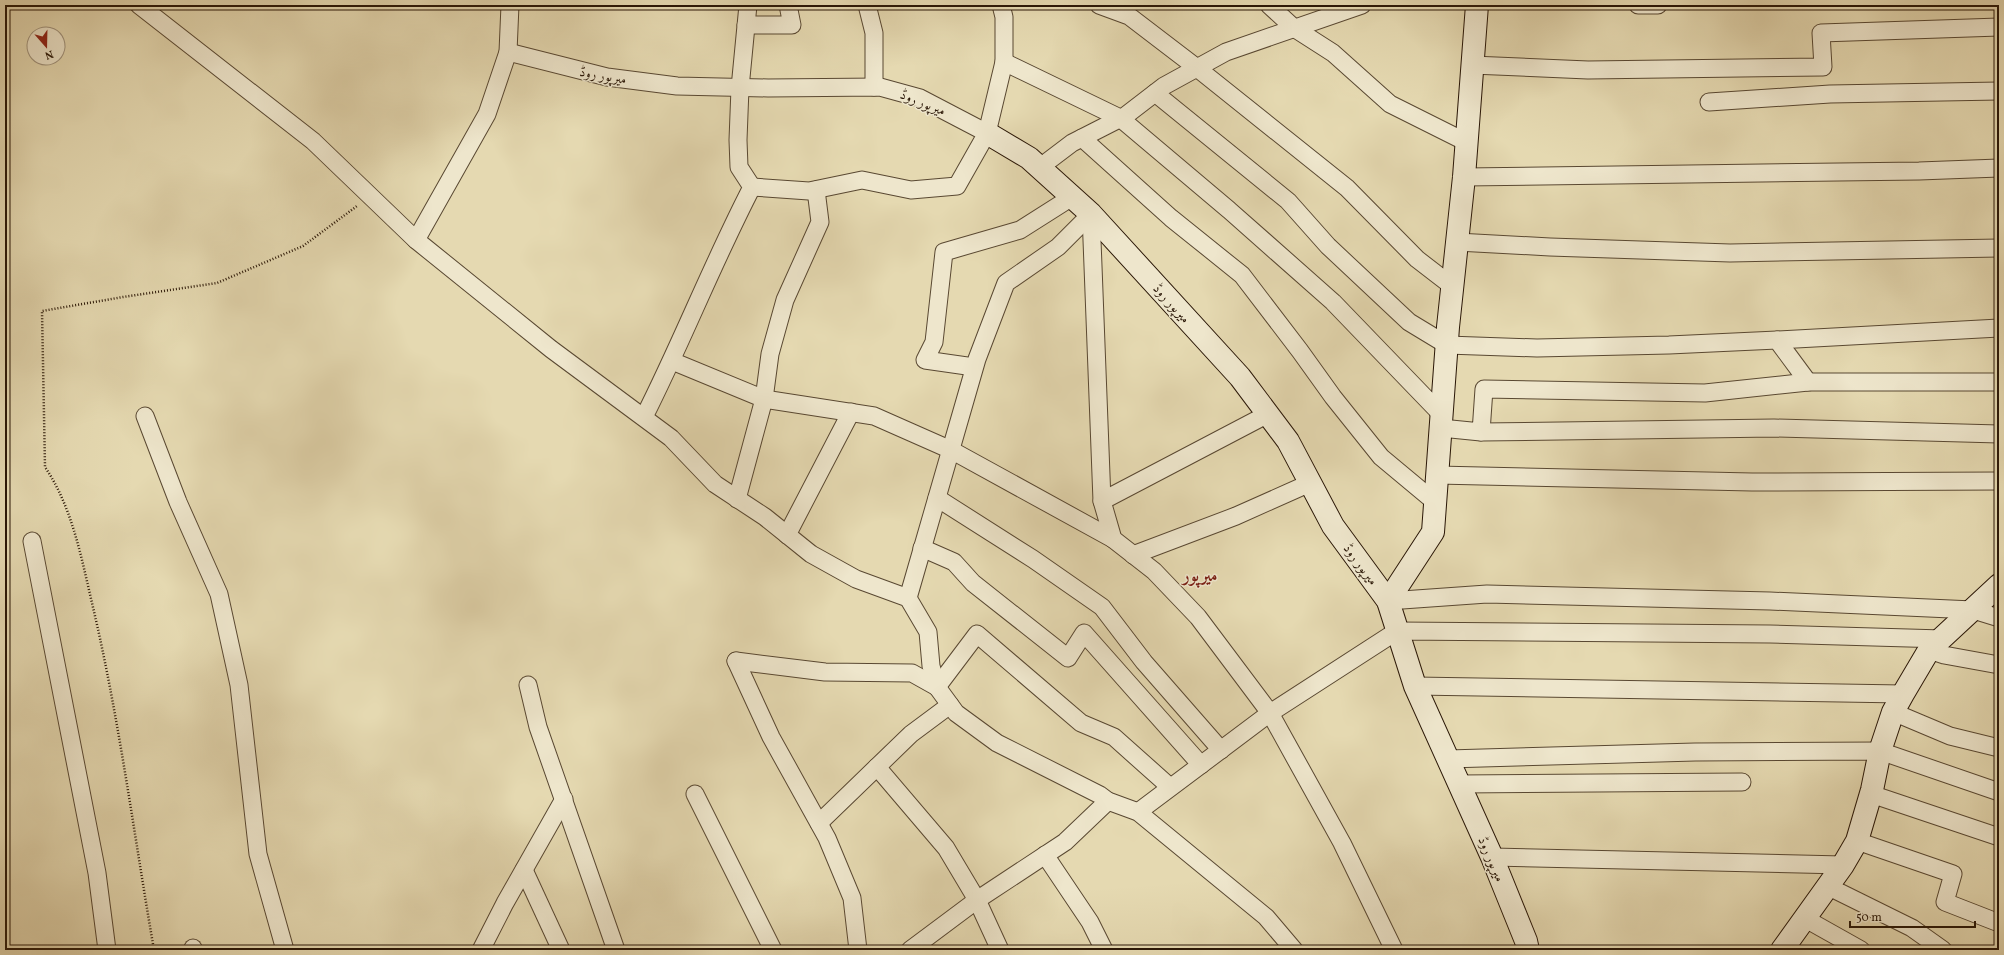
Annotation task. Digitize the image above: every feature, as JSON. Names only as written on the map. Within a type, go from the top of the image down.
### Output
[{"type":"street","points":[[139,5],[313,141],[416,240],[551,349],[671,438],[715,484],[765,517],[811,554],[856,579],[908,598],[928,632],[931,666],[937,687],[956,712],[997,743],[1100,795],[1108,801],[1138,812],[1266,917],[1294,950]]},
{"type":"street","points":[[416,240],[487,114],[508,52],[510,5]]},
{"type":"street","points":[[748,5],[740,88],[739,167],[752,187]]},
{"type":"street","points":[[746,25],[792,25],[788,5]]},
{"type":"street","points":[[867,5],[874,33],[874,86]]},
{"type":"street","points":[[752,187],[809,191],[862,180],[911,190],[957,186],[986,133],[1004,62],[1004,16],[1001,5]]},
{"type":"street","points":[[1099,5],[1129,16],[1197,68],[1347,188],[1417,259],[1452,286]]},
{"type":"street","points":[[1269,5],[1294,28],[1333,53],[1390,104],[1466,142]]},
{"type":"street","points":[[1039,168],[1082,138],[1120,118],[1155,93],[1226,52],[1362,5]]},
{"type":"street","points":[[1388,602],[1433,532],[1447,345],[1464,177],[1477,5]]},
{"type":"street","points":[[1638,5],[1658,5]]},
{"type":"street","points":[[1472,65],[1588,70],[1822,67],[1821,33],[1999,27]]},
{"type":"street","name":"میرپور روڈ","points":[[508,52],[607,76],[677,86],[740,88],[880,86],[920,98],[1029,158],[1091,214],[1240,377],[1288,442],[1333,526],[1388,602],[1415,686],[1492,857],[1526,941],[1528,950]]},
{"type":"street","points":[[1004,62],[1120,118],[1229,210],[1333,302],[1441,421],[1481,432],[1774,428],[1999,434]]},
{"type":"street","points":[[1709,102],[1830,94],[1999,91]]},
{"type":"street","points":[[1155,93],[1288,202],[1328,246],[1409,322],[1447,345],[1537,348],[1661,346],[1999,328]]},
{"type":"street","points":[[1082,138],[1171,218],[1242,275],[1333,397],[1381,457],[1435,502]]},
{"type":"street","points":[[1464,177],[1911,171],[1999,168]]},
{"type":"street","points":[[644,417],[672,361],[732,227],[752,187]]},
{"type":"street","points":[[737,499],[764,399],[770,354],[784,300],[820,222],[816,190]]},
{"type":"street","points":[[974,367],[925,360],[934,342],[944,252],[1020,230],[1072,197]]},
{"type":"street","points":[[908,598],[974,367],[1006,283],[1058,247],[1091,214]]},
{"type":"street","points":[[1091,214],[1102,501],[1113,539]]},
{"type":"street","points":[[1457,242],[1550,247],[1730,253],[1999,248]]},
{"type":"street","points":[[1777,340],[1808,382]]},
{"type":"street","points":[[672,361],[764,399],[874,416],[951,450],[1113,539],[1154,571],[1198,617],[1270,714],[1342,843],[1394,950]]},
{"type":"street","points":[[1481,432],[1484,389],[1705,393],[1808,382],[1999,382]]},
{"type":"street","points":[[787,536],[851,412]]},
{"type":"street","points":[[1102,501],[1268,414]]},
{"type":"street","points":[[145,416],[178,502],[219,594],[238,685],[258,854],[285,950]]},
{"type":"street","points":[[1437,475],[1752,482],[1999,481]]},
{"type":"street","points":[[1133,555],[1236,516],[1310,483]]},
{"type":"street","points":[[937,498],[1102,607],[1144,662],[1221,750]]},
{"type":"street","points":[[32,541],[97,873],[107,950]]},
{"type":"street","points":[[922,548],[954,562],[973,582],[1068,658],[1084,633],[1201,765]]},
{"type":"street","points":[[1782,950],[1843,865],[1857,841],[1871,794],[1880,751],[1898,703],[1936,645],[1999,585]]},
{"type":"street","points":[[1388,602],[1495,594],[1770,601],[1973,610],[1999,618]]},
{"type":"street","points":[[1138,812],[1270,714],[1397,631],[1770,634],[1936,645],[1944,655],[1999,665]]},
{"type":"street","points":[[937,687],[977,634],[1081,723],[1114,738],[1170,787]]},
{"type":"street","points":[[858,950],[852,898],[819,823],[771,737],[736,661],[825,672],[912,673],[937,687]]},
{"type":"street","points":[[528,685],[538,727],[616,950]]},
{"type":"street","points":[[1415,686],[1898,703],[1950,736],[1999,748]]},
{"type":"street","points":[[819,823],[911,734],[950,705]]},
{"type":"street","points":[[1448,759],[1695,752],[1880,751],[1999,792]]},
{"type":"street","points":[[877,767],[946,848],[977,900],[1000,950]]},
{"type":"street","points":[[1459,784],[1742,782]]},
{"type":"street","points":[[695,794],[773,950]]},
{"type":"street","points":[[1871,794],[1999,837]]},
{"type":"street","points":[[481,950],[564,799]]},
{"type":"street","points":[[910,950],[977,900],[1065,842],[1108,801]]},
{"type":"street","points":[[1857,841],[1953,874],[1944,902],[1999,923]]},
{"type":"street","points":[[1045,855],[1090,922],[1104,950]]},
{"type":"street","points":[[1492,857],[1843,865]]},
{"type":"street","points":[[524,870],[561,950]]},
{"type":"street","points":[[1827,886],[1912,928],[1943,950]]},
{"type":"street","points":[[1804,918],[1861,950]]},
{"type":"path","points":[[154,950],[103,649],[78,540],[58,486],[45,467],[42,311],[123,296],[217,284],[303,246],[371,196]]},
{"type":"district","name":"میرپور","points":[[1200,575]]}]
